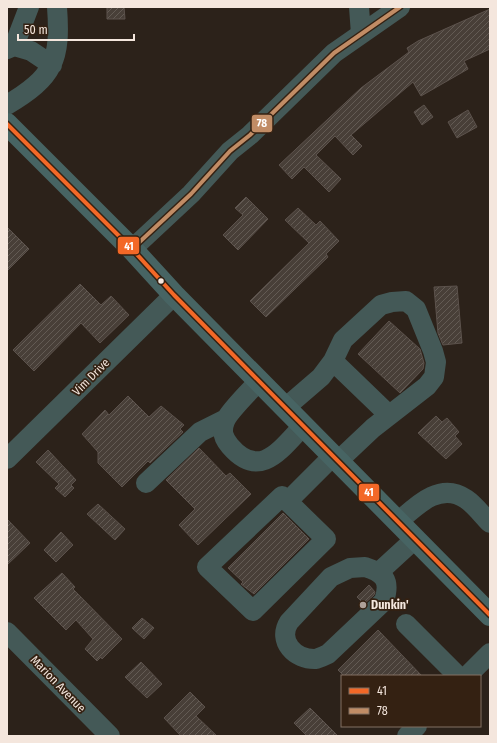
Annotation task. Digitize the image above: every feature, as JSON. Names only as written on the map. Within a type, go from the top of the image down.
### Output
[{"type":"main road","points":[[7,124],[132,249],[174,295],[490,615]]},
{"type":"street","points":[[29,7],[10,47],[31,51],[52,65]]},
{"type":"street","points":[[7,105],[25,94],[49,72],[58,44],[57,7]]},
{"type":"street","points":[[359,7],[360,34]]},
{"type":"street","points":[[132,249],[191,194],[230,152],[250,135],[334,53],[400,7]]},
{"type":"street","name":"Vim Drive","points":[[7,460],[174,295]]},
{"type":"street","points":[[285,408],[321,377],[333,361],[343,340],[381,305],[392,302],[406,301],[416,309],[436,362],[434,377],[426,386],[335,459],[288,502]]},
{"type":"street","points":[[333,361],[389,415]]},
{"type":"street","points":[[259,381],[226,419],[222,430],[225,441],[237,454],[248,461],[263,461],[274,455],[303,426]]},
{"type":"street","points":[[146,483],[200,432],[226,419]]},
{"type":"street","points":[[398,522],[424,500],[438,494],[452,492],[466,499],[489,520]]},
{"type":"street","points":[[282,496],[288,502],[326,539],[253,611],[208,567],[282,496]]},
{"type":"street","points":[[379,572],[414,539]]},
{"type":"street","points":[[365,567],[379,572],[386,581],[387,591],[384,601],[328,654],[317,659],[306,658],[289,647],[284,639],[284,629],[288,622],[331,577],[350,568],[365,567]]},
{"type":"street","points":[[406,624],[457,675]]},
{"type":"street","name":"Marion Avenue","points":[[7,632],[110,736]]},
{"type":"street","points":[[468,675],[490,653]]},
{"type":"street","points":[[407,736],[416,727]]},
{"type":"building","points":[[107,7],[124,7],[125,19],[107,19]]},
{"type":"building","points":[[490,9],[490,49],[464,61],[468,69],[421,96],[413,82],[351,135],[362,146],[353,155],[335,136],[316,155],[341,179],[329,192],[304,167],[292,179],[279,165],[361,88],[409,52],[407,48],[418,41]]},
{"type":"building","points":[[424,105],[433,117],[422,125],[414,112]]},
{"type":"building","points":[[468,110],[477,127],[457,138],[448,122]]},
{"type":"building","points":[[246,197],[268,219],[238,250],[223,235],[243,215],[235,208]]},
{"type":"building","points":[[298,208],[316,225],[320,221],[339,241],[326,254],[328,257],[266,317],[250,301],[309,243],[285,220]]},
{"type":"building","points":[[7,227],[29,249],[7,271]]},
{"type":"building","points":[[80,284],[101,305],[111,296],[129,315],[100,343],[81,323],[34,371],[13,350]]},
{"type":"building","points":[[457,286],[462,343],[443,345],[438,333],[434,287]]},
{"type":"building","points":[[389,321],[420,349],[424,363],[423,369],[400,393],[358,354]]},
{"type":"building","points":[[128,396],[149,417],[161,406],[184,425],[180,429],[183,432],[150,463],[148,461],[122,487],[98,463],[98,452],[82,434],[105,410],[109,415]]},
{"type":"building","points":[[436,416],[442,422],[447,418],[459,432],[455,436],[462,444],[446,459],[418,433]]},
{"type":"building","points":[[199,448],[226,476],[230,473],[251,494],[198,545],[179,525],[195,509],[166,480]]},
{"type":"building","points":[[48,450],[76,480],[71,485],[74,488],[65,497],[55,488],[59,484],[36,462]]},
{"type":"building","points":[[98,504],[125,529],[115,540],[87,514]]},
{"type":"building","points":[[283,513],[309,539],[254,594],[241,584],[243,582],[228,568]]},
{"type":"building","points":[[7,519],[30,543],[7,565]]},
{"type":"building","points":[[61,532],[73,545],[56,562],[44,550]]},
{"type":"building","points":[[62,573],[75,587],[73,589],[122,639],[102,659],[101,657],[97,661],[85,649],[93,639],[76,620],[66,630],[34,598]]},
{"type":"building","points":[[369,585],[375,592],[374,595],[364,604],[357,597]]},
{"type":"building","points":[[142,618],[154,628],[144,639],[132,628]]},
{"type":"building","points":[[378,630],[421,675],[343,675],[338,670]]},
{"type":"building","points":[[141,662],[162,684],[147,698],[125,677]]},
{"type":"building","points":[[190,692],[205,707],[196,716],[217,736],[181,736],[164,718]]},
{"type":"building","points":[[310,708],[338,736],[307,736],[294,723]]},
{"type":"transit line","name":"78","points":[[132,249],[191,194],[230,151],[250,135],[334,53],[400,7]]},
{"type":"transit line","name":"41","points":[[7,124],[132,249],[174,295],[490,615]]},
{"type":"place","name":"Dunkin'","points":[[363,605]]}]
